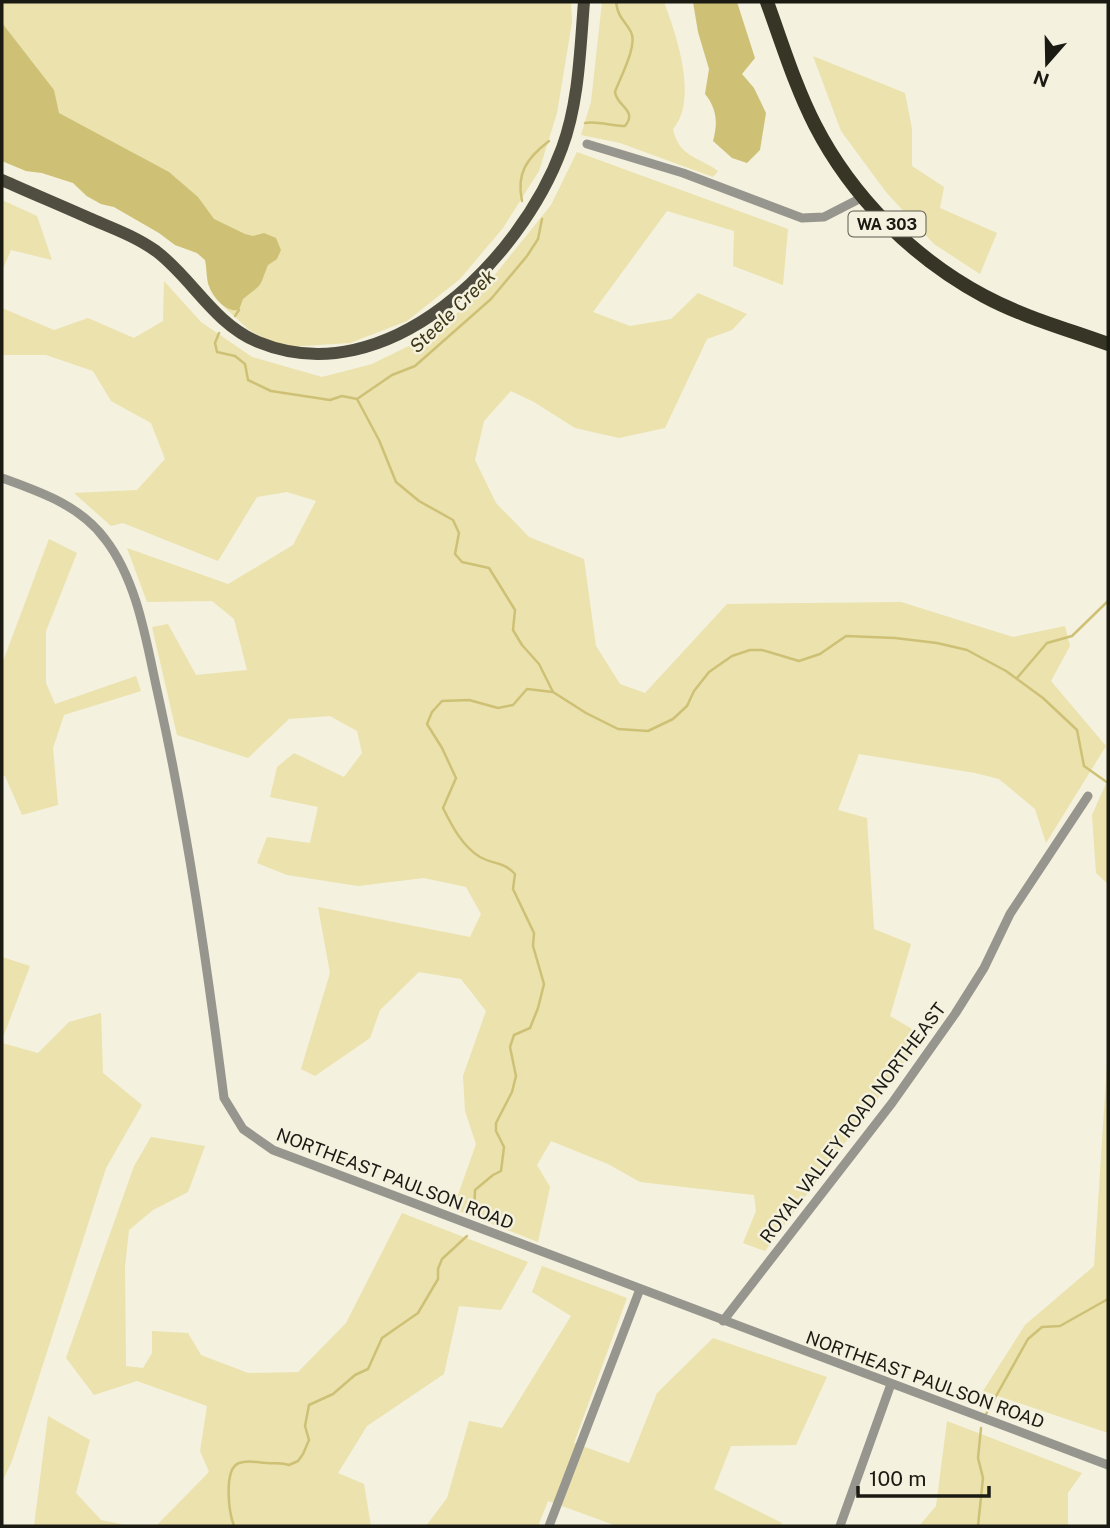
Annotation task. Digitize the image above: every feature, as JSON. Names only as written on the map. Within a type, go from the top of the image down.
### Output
[{"type":"highway","name":"WA 303","points":[[767,2],[814,124],[836,161],[892,229],[919,252],[983,295],[1108,344]]},
{"type":"main road","points":[[2,180],[143,242],[172,265],[225,322],[256,341],[284,350],[307,353],[363,346],[411,327],[445,306],[498,257],[524,221],[553,171],[569,125],[576,86],[584,2]]},
{"type":"street","points":[[587,144],[683,173],[803,218],[824,217],[863,197]]},
{"type":"street","name":"NORTHEAST PAULSON ROAD","points":[[2,478],[41,492],[87,519],[102,534],[114,552],[131,589],[173,764],[198,907],[224,1098],[243,1129],[273,1150],[1108,1465]]},
{"type":"street","name":"ROYAL VALLEY ROAD NORTHEAST","points":[[723,1321],[892,1104],[955,1014],[984,968],[1010,914],[1088,796]]},
{"type":"street","points":[[549,1526],[640,1289]]},
{"type":"street","points":[[841,1526],[891,1384]]},
{"type":"shaded area","points":[[2,2],[571,2],[572,22],[557,113],[539,171],[503,228],[460,279],[407,321],[350,343],[287,347],[248,329],[221,304],[208,284],[205,260],[197,253],[175,245],[114,207],[86,196],[73,183],[26,171],[2,161]]},
{"type":"shaded area","points":[[602,2],[664,2],[679,49],[685,85],[681,117],[673,129],[684,151],[718,171],[713,177],[620,143],[581,135],[591,102]]},
{"type":"shaded area","points":[[693,2],[737,2],[755,58],[742,74],[754,88],[766,113],[760,150],[747,163],[732,158],[713,141],[715,116],[705,94],[709,69],[698,32]]},
{"type":"shaded area","points":[[2,23],[54,90],[59,113],[169,172],[198,197],[214,219],[245,234],[253,236],[264,233],[276,238],[281,250],[277,259],[268,265],[260,285],[243,299],[239,310],[229,309],[215,298],[208,283],[205,260],[197,253],[175,245],[114,207],[101,204],[73,183],[26,171],[2,161]]},
{"type":"shaded area","points":[[813,56],[905,93],[912,129],[912,166],[944,187],[940,208],[997,233],[980,274],[934,244],[886,192],[841,131]]},
{"type":"shaded area","points":[[577,152],[788,229],[783,285],[733,266],[734,231],[667,211],[593,312],[630,326],[671,319],[698,293],[747,314],[732,330],[707,339],[665,428],[619,438],[575,428],[511,391],[484,421],[475,460],[496,503],[529,537],[584,559],[596,646],[620,684],[645,693],[727,604],[901,602],[1013,637],[1065,626],[1070,646],[1051,681],[1106,746],[1046,843],[1035,809],[999,779],[859,754],[838,810],[867,818],[874,929],[911,944],[890,1016],[924,1036],[765,1251],[743,1243],[756,1211],[754,1195],[640,1182],[608,1164],[551,1141],[537,1165],[550,1187],[538,1242],[453,1209],[476,1144],[465,1111],[463,1076],[486,1011],[461,979],[419,972],[380,1010],[370,1038],[315,1076],[301,1069],[330,973],[318,907],[470,937],[481,914],[466,887],[424,878],[358,886],[287,875],[257,863],[267,837],[310,843],[318,807],[270,797],[277,767],[294,753],[344,777],[362,753],[357,731],[330,716],[289,719],[248,758],[177,735],[152,627],[168,624],[196,675],[247,670],[234,619],[212,601],[147,602],[127,548],[228,584],[293,545],[316,501],[287,492],[257,497],[218,561],[123,523],[111,526],[74,493],[137,490],[165,459],[151,423],[111,401],[93,371],[46,355],[2,355],[2,308],[54,330],[88,318],[134,338],[163,321],[164,281],[201,322],[252,357],[322,377],[372,364],[417,342],[455,315],[485,287],[551,205]]},
{"type":"shaded area","points":[[2,200],[37,216],[52,260],[11,250],[2,271]]},
{"type":"shaded area","points":[[49,539],[77,553],[46,631],[46,683],[55,704],[136,676],[141,691],[64,715],[53,748],[58,805],[22,815],[5,776],[2,775],[2,664]]},
{"type":"shaded area","points":[[1108,779],[1108,884],[1096,873],[1092,815]]},
{"type":"shaded area","points":[[2,957],[30,966],[2,1040]]},
{"type":"shaded area","points":[[101,1013],[103,1073],[142,1105],[106,1168],[12,1461],[2,1482],[2,1043],[38,1053],[69,1022]]},
{"type":"shaded area","points":[[1108,1048],[1108,1433],[983,1391],[1025,1325],[1094,1266]]},
{"type":"shaded area","points":[[151,1137],[205,1146],[188,1192],[153,1210],[129,1230],[125,1267],[126,1366],[143,1368],[152,1353],[152,1331],[188,1333],[201,1355],[248,1373],[298,1372],[346,1323],[402,1213],[528,1262],[501,1310],[459,1306],[444,1374],[367,1426],[338,1473],[364,1484],[371,1526],[156,1526],[209,1472],[200,1451],[207,1406],[137,1381],[94,1395],[66,1358],[134,1166]]},
{"type":"shaded area","points":[[542,1266],[627,1298],[574,1443],[629,1463],[657,1393],[713,1338],[827,1377],[796,1445],[731,1446],[714,1489],[782,1523],[780,1526],[617,1526],[548,1501],[538,1526],[426,1526],[447,1498],[469,1421],[502,1428],[571,1316],[532,1292]]},
{"type":"shaded area","points":[[48,1416],[90,1440],[76,1493],[101,1520],[130,1526],[34,1526]]},
{"type":"shaded area","points":[[947,1421],[1082,1473],[1068,1493],[1068,1526],[919,1526],[936,1506]]},
{"type":"waterway","name":"Steele Creek","points":[[585,123],[625,126],[628,121],[628,112],[615,92],[633,38],[616,2]]},
{"type":"waterway","name":"Steele Creek","points":[[522,201],[521,182],[525,167],[549,141]]},
{"type":"waterway","name":"Steele Creek","points":[[357,399],[392,375],[415,366],[491,299],[538,239],[542,219]]},
{"type":"waterway","points":[[235,316],[239,310]]},
{"type":"waterway","points":[[219,333],[215,343],[217,352],[235,356],[245,364],[248,380],[271,391],[330,400],[342,396],[357,399]]},
{"type":"waterway","points":[[357,399],[379,440],[396,482],[419,501],[453,520],[459,533],[455,554],[462,562],[489,568],[515,610],[513,630],[539,664],[553,692],[586,713],[618,729],[648,731],[673,719],[687,706],[694,691],[709,672],[732,656],[750,650],[762,650],[799,661],[820,654],[846,636],[937,643],[967,650],[1006,671],[1043,698],[1077,730],[1084,766],[1108,783]]},
{"type":"waterway","points":[[1017,678],[1047,643],[1072,636],[1108,601]]},
{"type":"waterway","points":[[474,1217],[475,1190],[501,1171],[504,1147],[496,1131],[496,1123],[512,1092],[516,1076],[510,1047],[514,1035],[530,1028],[544,984],[533,946],[534,933],[513,889],[515,874],[506,867],[480,857],[468,847],[443,808],[456,778],[427,724],[432,712],[442,701],[469,700],[498,708],[513,705],[527,689],[553,692]]},
{"type":"waterway","points":[[234,1526],[229,1492],[234,1467],[246,1461],[289,1465],[298,1461],[309,1440],[305,1426],[309,1405],[333,1394],[355,1375],[368,1369],[382,1338],[418,1313],[438,1279],[442,1259],[467,1236]]},
{"type":"waterway","points":[[986,1414],[1028,1339],[1042,1327],[1060,1326],[1108,1299]]},
{"type":"waterway","points":[[978,1526],[983,1478],[978,1458],[981,1428]]}]
